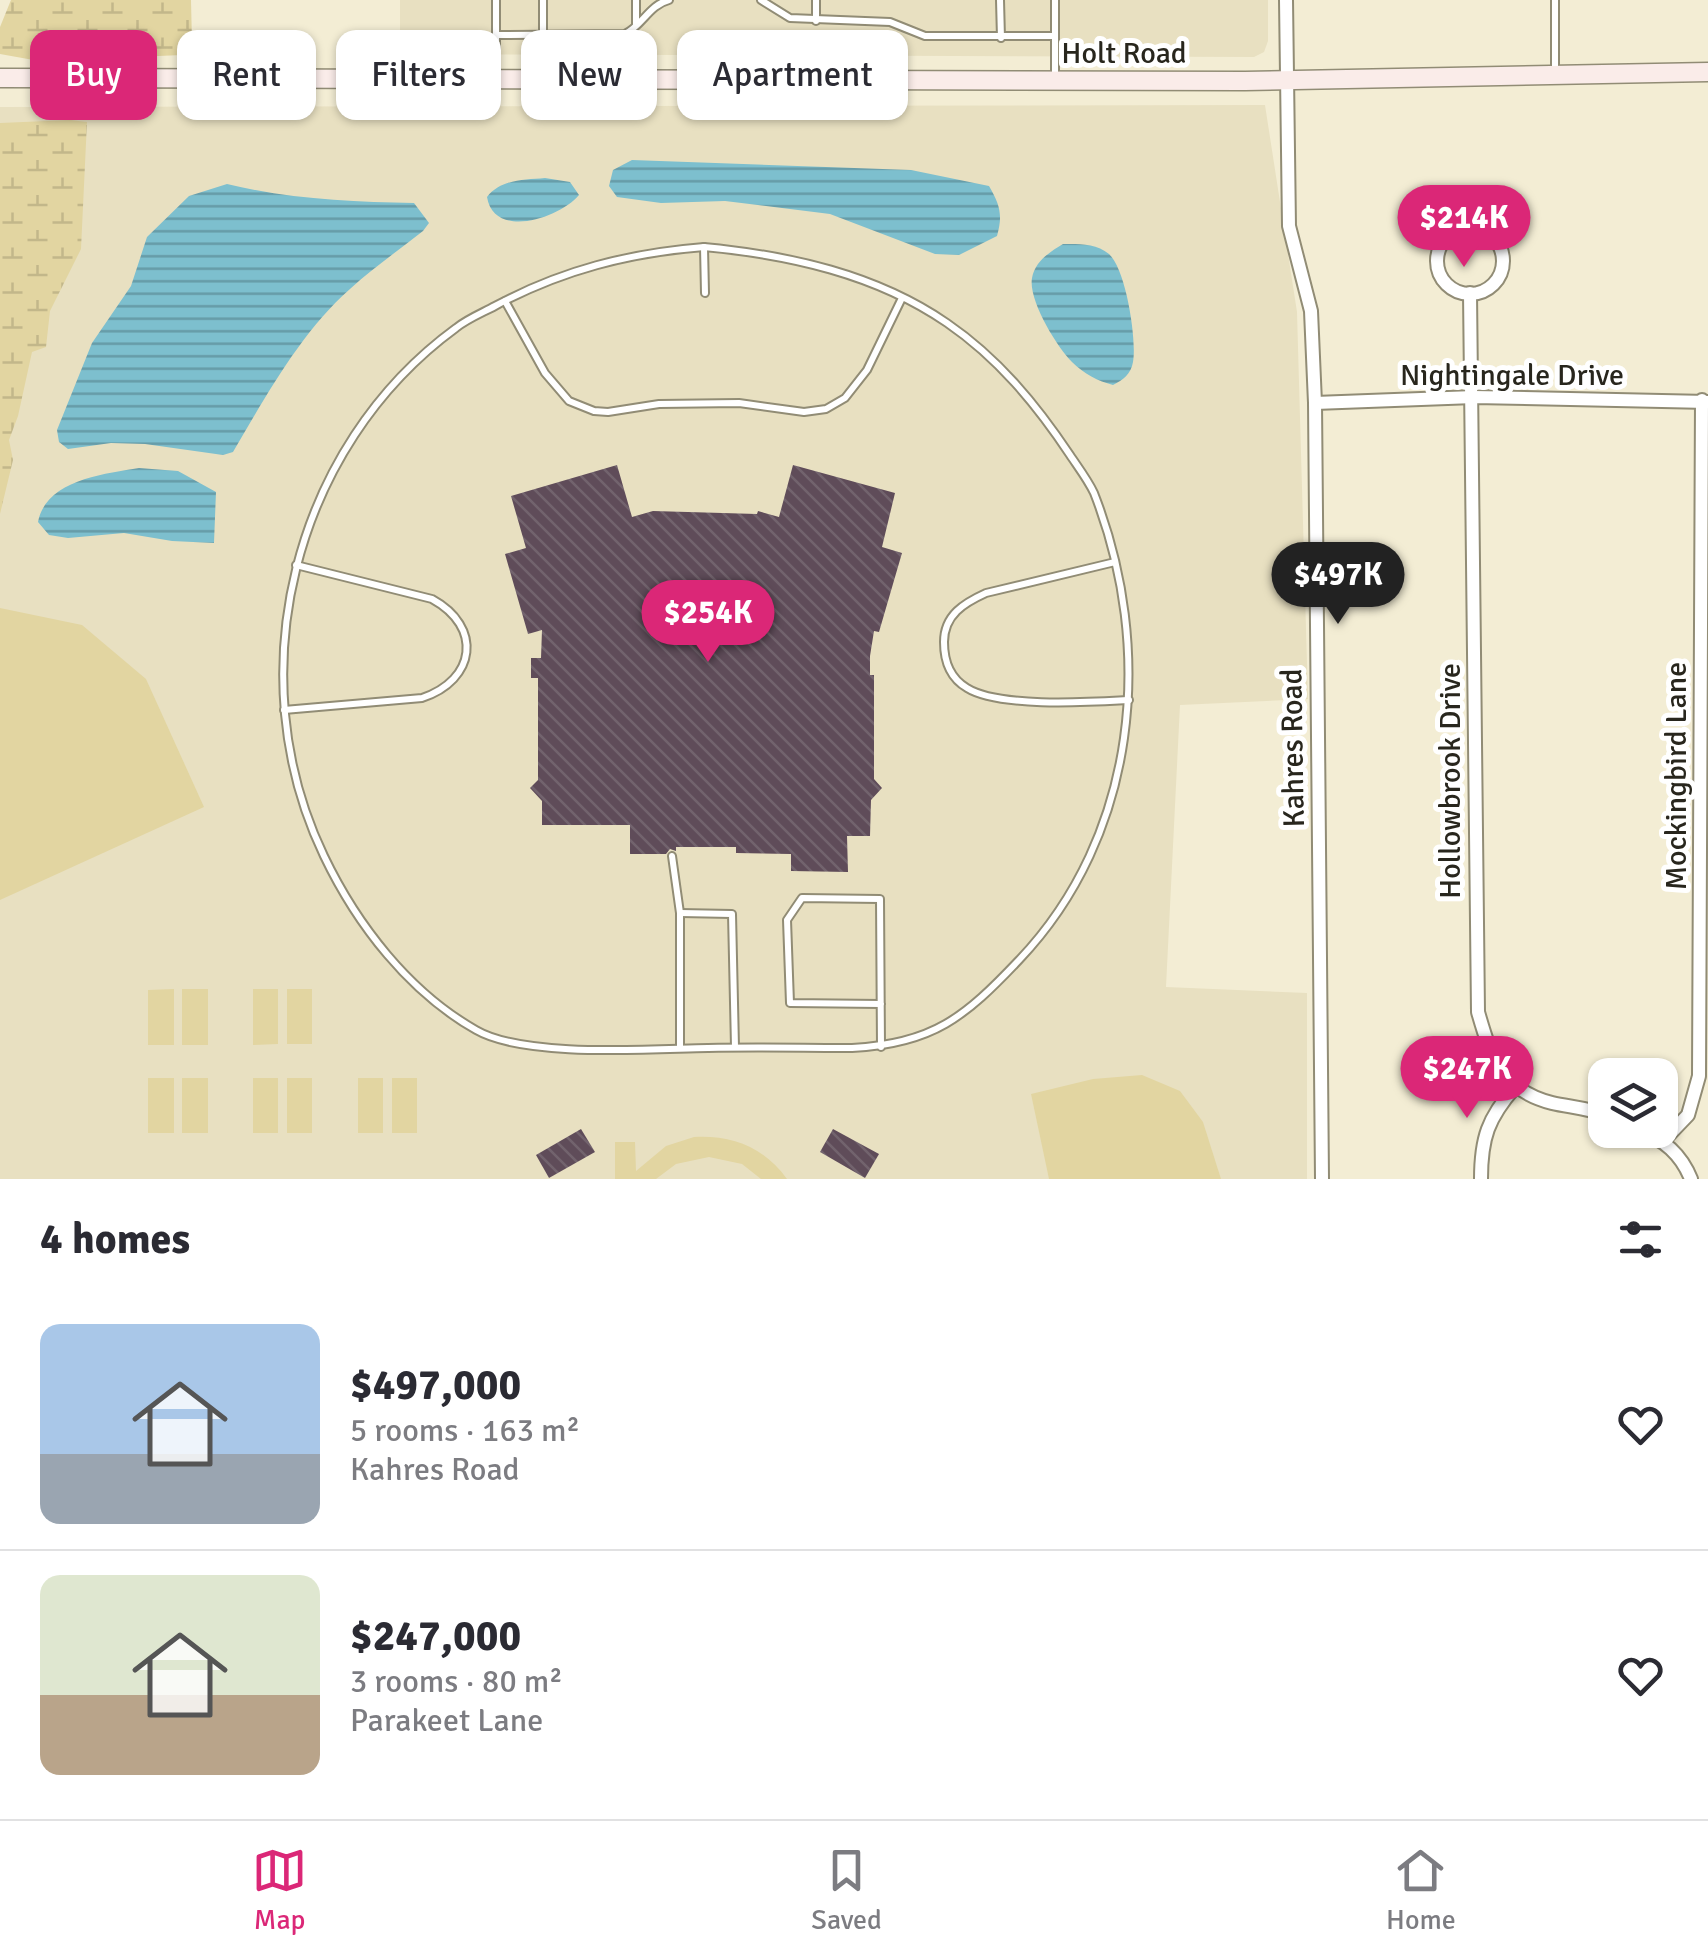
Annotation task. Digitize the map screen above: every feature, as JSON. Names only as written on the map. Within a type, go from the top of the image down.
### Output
[{"type":"main road","name":"Holt Road","points":[[501,82],[1285,80],[1708,72]]},
{"type":"main road","name":"Holt Road","points":[[0,78],[336,81]]},
{"type":"street","name":"Kahres Road","points":[[1286,0],[1290,226],[1310,311],[1315,404],[1322,1179]]},
{"type":"street","points":[[1464,228],[1492,236],[1502,251],[1504,263],[1494,283],[1470,293],[1446,283],[1439,272],[1438,254],[1448,236],[1464,228]]},
{"type":"street","name":"Hollowbrook Drive","points":[[1470,293],[1478,1012],[1486,1037],[1512,1085]]},
{"type":"street","name":"Nightingale Drive","points":[[1315,404],[1474,397],[1705,401]]},
{"type":"street","name":"Mockingbird Lane","points":[[1678,1125],[1688,1115],[1699,1076],[1705,401]]},
{"type":"street","points":[[1481,1179],[1485,1134],[1512,1085],[1526,1095],[1588,1111]]},
{"type":"street","points":[[1671,1148],[1691,1179]]},
{"type":"lane","points":[[496,0],[496,30]]},
{"type":"lane","points":[[543,0],[543,30]]},
{"type":"lane","points":[[636,0],[636,26]]},
{"type":"lane","points":[[630,30],[655,4],[669,0]]},
{"type":"lane","points":[[762,0],[790,18],[890,22],[925,36],[1056,36]]},
{"type":"lane","points":[[816,0],[816,21]]},
{"type":"lane","points":[[1000,0],[1001,38]]},
{"type":"lane","points":[[1055,0],[1055,80]]},
{"type":"lane","points":[[1555,0],[1555,76]]},
{"type":"lane","points":[[704,247],[705,293]]},
{"type":"lane","points":[[704,247],[810,262],[902,298],[979,347],[1023,390],[1093,490],[1116,562],[1127,617],[1129,700],[1125,746],[1110,804],[1072,889],[1050,925],[992,988],[951,1021],[922,1038],[881,1047],[530,1048],[478,1032],[430,996],[384,952],[337,883],[304,815],[290,760],[282,642],[296,565],[310,518],[339,459],[376,404],[456,327],[554,276],[612,260],[704,247]]},
{"type":"lane","points":[[505,300],[545,373],[569,401],[594,411],[659,404],[738,404],[804,412],[826,409],[845,398],[867,370],[902,298]]},
{"type":"lane","points":[[1116,562],[986,593],[966,602],[950,615],[944,636],[944,658],[953,676],[984,696],[1086,702],[1129,700]]},
{"type":"lane","points":[[284,710],[422,698],[454,681],[467,654],[461,623],[432,599],[296,565]]},
{"type":"lane","points":[[672,856],[680,913],[680,1048]]},
{"type":"lane","points":[[881,1047],[882,1004],[880,899],[802,898],[787,920],[790,1003],[882,1004]]},
{"type":"lane","points":[[680,913],[732,914],[735,1048]]},
{"type":"shaded area","points":[[400,0],[1268,0],[1268,41],[1264,52],[1254,57],[908,56],[908,30],[677,30],[677,55],[657,55],[657,30],[521,30],[521,54],[501,54],[501,30],[400,30]]},
{"type":"shaded area","points":[[1265,105],[1297,312],[1308,699],[1180,705],[1166,987],[1307,993],[1307,1179],[0,1179],[0,107],[30,107],[30,120],[157,120],[157,107],[177,107],[177,120],[316,120],[316,107],[336,106],[336,120],[501,120],[501,106],[521,106],[521,120],[657,120],[657,106],[677,106],[677,120],[908,120],[908,106]]},
{"type":"green space","points":[[11,0],[191,0],[192,30],[177,30],[177,55],[157,56],[157,30],[30,30],[30,59],[0,54],[0,27]]},
{"type":"green space","points":[[87,122],[81,249],[50,311],[46,347],[32,352],[9,440],[13,460],[0,514],[0,123]]},
{"type":"green space","points":[[0,608],[82,625],[146,679],[204,807],[0,900]]},
{"type":"green space","points":[[174,989],[174,1045],[148,1045],[148,990]]},
{"type":"green space","points":[[182,989],[208,989],[208,1045],[182,1045]]},
{"type":"green space","points":[[253,989],[278,989],[278,1044],[253,1045]]},
{"type":"green space","points":[[287,989],[312,989],[312,1044],[287,1044]]},
{"type":"green space","points":[[1142,1075],[1180,1091],[1203,1122],[1221,1179],[1049,1179],[1031,1094],[1093,1079]]},
{"type":"green space","points":[[148,1078],[174,1078],[174,1133],[148,1133]]},
{"type":"green space","points":[[182,1078],[208,1078],[208,1133],[182,1133]]},
{"type":"green space","points":[[253,1078],[278,1078],[278,1133],[253,1133]]},
{"type":"green space","points":[[287,1078],[312,1078],[312,1133],[287,1133]]},
{"type":"green space","points":[[358,1078],[383,1078],[383,1133],[358,1133]]},
{"type":"green space","points":[[392,1078],[417,1078],[417,1133],[392,1133]]},
{"type":"green space","points":[[694,1137],[721,1138],[746,1145],[768,1159],[787,1179],[761,1179],[742,1164],[709,1157],[676,1164],[656,1179],[615,1179],[615,1142],[635,1142],[636,1171],[666,1146]]},
{"type":"water","points":[[632,160],[911,170],[989,186],[999,210],[999,229],[997,236],[959,255],[935,254],[830,214],[725,201],[661,203],[617,197],[609,186],[613,170]]},
{"type":"water","points":[[545,178],[570,182],[579,195],[558,211],[528,221],[502,218],[492,210],[487,197],[499,187]]},
{"type":"water","points":[[227,184],[320,199],[414,203],[429,223],[332,306],[286,366],[233,452],[223,455],[111,443],[68,449],[59,442],[57,430],[92,343],[131,286],[147,237],[189,196]]},
{"type":"water","points":[[1063,244],[1104,250],[1120,274],[1129,305],[1134,352],[1128,373],[1113,385],[1072,362],[1052,335],[1034,298],[1032,278],[1036,267]]},
{"type":"water","points":[[139,468],[178,471],[216,492],[214,543],[124,533],[68,538],[49,535],[38,522],[43,508],[64,488],[93,477]]},
{"type":"building","points":[[617,465],[632,517],[653,511],[758,511],[779,517],[793,465],[895,493],[882,547],[902,553],[879,632],[874,631],[870,656],[870,675],[874,675],[874,779],[882,788],[871,800],[870,836],[847,836],[848,872],[791,871],[791,854],[736,853],[736,847],[676,847],[676,851],[670,849],[666,854],[630,854],[630,825],[542,825],[542,801],[530,788],[538,780],[538,678],[531,678],[531,658],[541,658],[542,630],[528,634],[505,554],[526,548],[511,496]]},
{"type":"building","points":[[581,1129],[595,1152],[549,1178],[536,1155]]},
{"type":"building","points":[[833,1129],[879,1154],[865,1178],[820,1152]]}]
